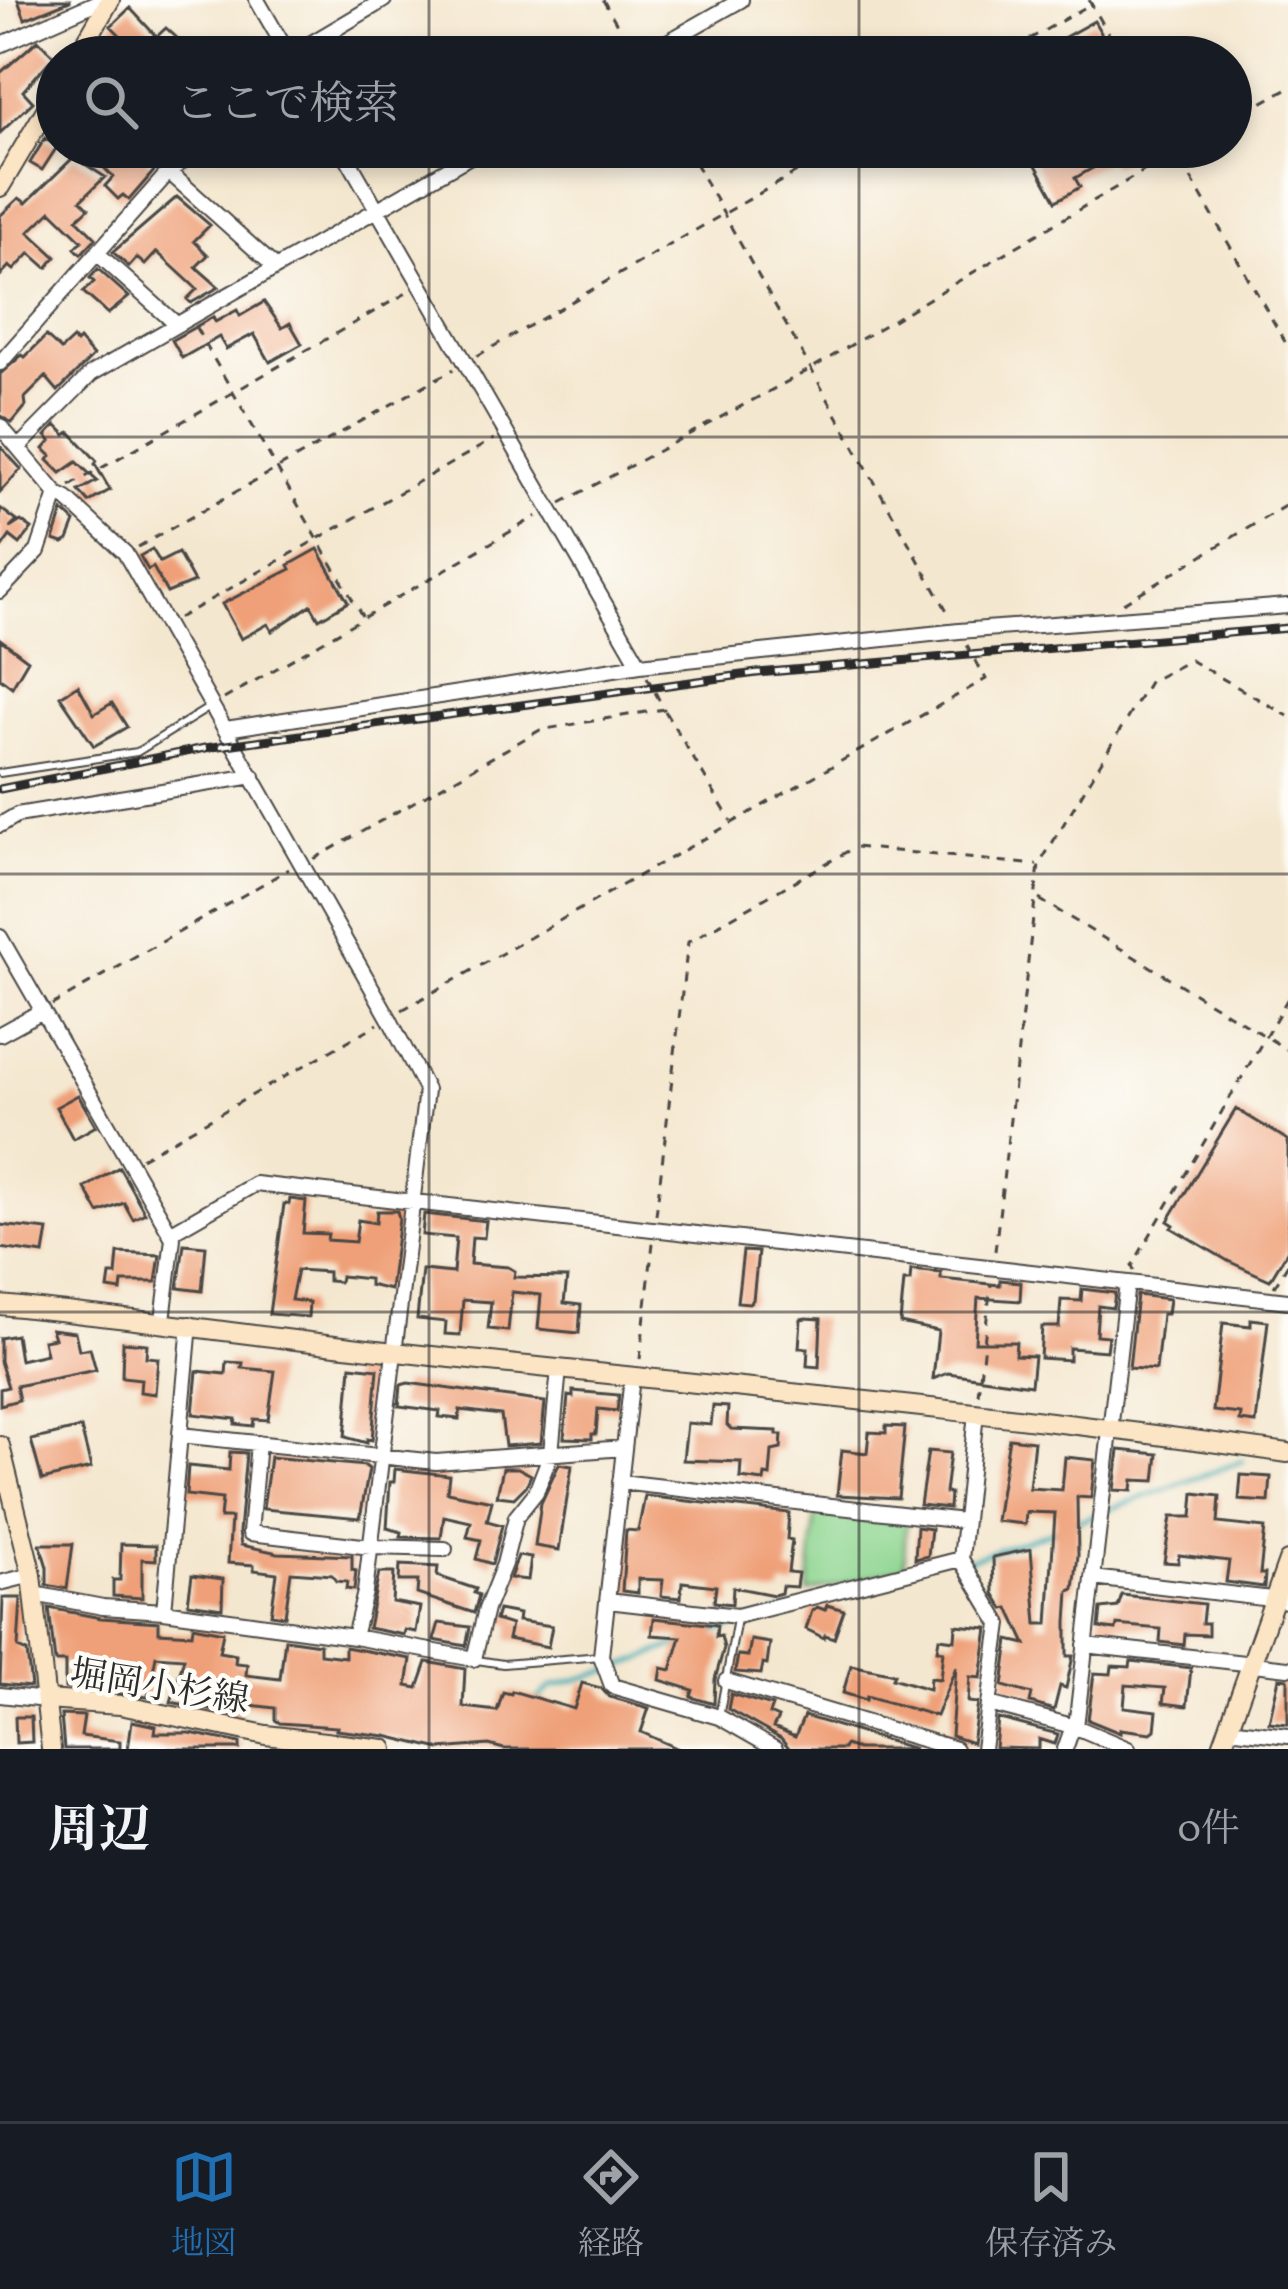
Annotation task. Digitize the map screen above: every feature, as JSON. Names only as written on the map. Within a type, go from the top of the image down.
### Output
[{"type":"street","points":[[58,0],[64,16]]},
{"type":"street","points":[[0,45],[106,0]]},
{"type":"street","points":[[88,36],[106,0]]},
{"type":"street","points":[[257,0],[278,36]]},
{"type":"street","points":[[323,36],[384,0]]},
{"type":"street","points":[[676,36],[741,0]]},
{"type":"street","points":[[0,187],[36,126]]},
{"type":"street","points":[[166,168],[275,267]]},
{"type":"street","points":[[0,363],[174,168]]},
{"type":"street","points":[[353,168],[640,665]]},
{"type":"street","points":[[19,447],[92,374],[450,168]]},
{"type":"street","points":[[97,254],[182,320]]},
{"type":"street","points":[[0,427],[58,494],[125,553],[426,1090],[355,1637]]},
{"type":"street","points":[[0,591],[38,551],[58,494]]},
{"type":"street","points":[[226,729],[640,665],[959,631],[1288,606]]},
{"type":"street","points":[[0,825],[17,815],[253,776]]},
{"type":"street","points":[[0,937],[173,1238],[163,1320]]},
{"type":"street","points":[[0,1034],[42,1011]]},
{"type":"street","points":[[170,1233],[255,1184],[1288,1301]]},
{"type":"street","points":[[1065,1749],[1074,1726],[1110,1427],[1133,1284]]},
{"type":"street","points":[[0,1305],[163,1320],[394,1352],[1110,1427],[1288,1453]]},
{"type":"street","points":[[164,1611],[190,1324]]},
{"type":"street","points":[[0,1582],[33,1585],[118,1609],[355,1637],[474,1659],[516,1517],[536,1492],[551,1454],[559,1370]]},
{"type":"street","points":[[634,1377],[601,1656],[612,1685],[719,1717],[775,1749]]},
{"type":"street","points":[[976,1413],[961,1559],[1000,1624],[983,1749]]},
{"type":"street","points":[[180,1435],[436,1462],[623,1448]]},
{"type":"street","points":[[258,1444],[250,1533],[445,1549]]},
{"type":"street","points":[[0,1446],[6,1494],[33,1585],[46,1700],[0,1695]]},
{"type":"street","points":[[620,1482],[962,1521]]},
{"type":"street","points":[[608,1600],[737,1616],[961,1559]]},
{"type":"street","points":[[1288,1561],[1281,1601],[1225,1739],[1288,1736]]},
{"type":"street","points":[[1093,1578],[1281,1601]]},
{"type":"street","points":[[1085,1645],[1288,1668]]},
{"type":"street","points":[[726,1681],[955,1749]]},
{"type":"street","name":"堀岡小杉線","points":[[51,1749],[46,1700],[120,1705],[211,1726],[385,1749]]},
{"type":"street","points":[[989,1705],[1074,1726],[1128,1749]]},
{"type":"lane","points":[[0,773],[137,752],[212,706]]},
{"type":"lane","points":[[719,1717],[737,1616]]},
{"type":"lane","points":[[474,1659],[503,1664],[601,1656]]},
{"type":"path","points":[[603,0],[625,36]]},
{"type":"path","points":[[1033,36],[1091,1],[1110,36]]},
{"type":"path","points":[[1252,109],[1288,88]]},
{"type":"path","points":[[130,1165],[986,679],[698,168]]},
{"type":"path","points":[[125,553],[803,168]]},
{"type":"path","points":[[212,706],[550,508],[809,370],[1143,168]]},
{"type":"path","points":[[1185,168],[1288,347]]},
{"type":"path","points":[[58,494],[420,285]]},
{"type":"path","points":[[182,320],[233,392],[363,617]]},
{"type":"path","points":[[166,625],[506,432]]},
{"type":"path","points":[[1096,620],[1288,504]]},
{"type":"path","points":[[976,1413],[1039,865],[1149,682],[1190,660],[1288,716]]},
{"type":"path","points":[[640,665],[730,821]]},
{"type":"path","points":[[42,1011],[540,730],[664,710]]},
{"type":"path","points":[[634,1377],[688,942],[855,847],[1039,865]]},
{"type":"path","points":[[1037,898],[1288,1050]]},
{"type":"path","points":[[1133,1284],[1132,1266],[1288,998]]},
{"type":"path","points":[[1268,1299],[1288,1264]]},
{"type":"green space","points":[[816,1509],[906,1520],[904,1567],[808,1593]]},
{"type":"building","points":[[18,0],[70,0],[70,1],[25,19]]},
{"type":"building","points":[[130,8],[155,35],[119,36],[111,26]]},
{"type":"building","points":[[1094,21],[1103,36],[1067,36]]},
{"type":"building","points":[[36,42],[36,76],[23,91],[33,102],[0,133],[0,73]]},
{"type":"building","points":[[63,168],[91,168],[105,177],[81,200],[89,208],[77,219],[96,238],[81,254],[75,248],[82,241],[51,211],[29,232],[56,257],[47,268],[30,253],[14,270],[9,266],[0,276],[0,216],[19,198],[26,203]]},
{"type":"building","points":[[104,168],[154,171],[129,200],[123,195],[118,199],[105,186],[113,177]]},
{"type":"building","points":[[1038,168],[1093,168],[1075,178],[1080,187],[1056,201]]},
{"type":"building","points":[[177,197],[210,225],[194,241],[208,255],[196,267],[219,287],[191,303],[187,299],[197,289],[157,252],[145,265],[137,258],[129,267],[113,252]]},
{"type":"building","points":[[98,269],[129,297],[108,314],[83,292],[94,282],[90,278]]},
{"type":"building","points":[[264,302],[282,328],[290,323],[302,344],[270,362],[254,334],[226,349],[219,337],[182,358],[172,340],[213,317],[215,322],[237,310],[240,316]]},
{"type":"building","points":[[46,336],[61,350],[73,339],[79,340],[93,356],[58,391],[46,377],[25,398],[26,406],[12,423],[0,415],[0,374]]},
{"type":"building","points":[[56,425],[66,435],[70,432],[97,461],[110,490],[89,502],[79,491],[97,481],[77,462],[61,473],[48,460],[51,456],[44,449],[51,441],[46,436]]},
{"type":"building","points":[[0,446],[21,469],[0,492]]},
{"type":"building","points":[[0,508],[17,521],[10,528],[21,521],[32,529],[20,544],[10,536],[0,550]]},
{"type":"building","points":[[63,511],[75,522],[63,543],[54,540]]},
{"type":"building","points":[[152,549],[160,562],[178,553],[194,582],[167,593],[153,567],[148,570],[140,556]]},
{"type":"building","points":[[318,549],[348,602],[319,619],[311,605],[272,631],[268,624],[241,639],[222,604],[291,569],[289,565]]},
{"type":"building","points":[[0,639],[28,660],[12,687],[0,678]]},
{"type":"building","points":[[78,685],[94,714],[112,703],[127,727],[94,746],[60,696]]},
{"type":"building","points":[[78,1095],[96,1126],[73,1139],[56,1107]]},
{"type":"building","points":[[1236,1109],[1288,1140],[1288,1250],[1270,1280],[1228,1261],[1172,1228],[1168,1221]]},
{"type":"building","points":[[119,1167],[145,1213],[133,1219],[124,1203],[99,1213],[85,1188]]},
{"type":"building","points":[[290,1199],[306,1201],[303,1233],[328,1234],[327,1240],[355,1242],[358,1220],[376,1223],[377,1211],[397,1211],[390,1290],[369,1285],[369,1279],[340,1276],[339,1282],[328,1281],[328,1272],[297,1270],[291,1300],[309,1302],[308,1317],[269,1314],[284,1204]]},
{"type":"building","points":[[424,1214],[486,1221],[484,1238],[472,1237],[470,1264],[508,1267],[515,1271],[514,1277],[567,1278],[564,1303],[581,1305],[579,1333],[538,1329],[541,1295],[512,1292],[508,1331],[488,1329],[491,1302],[463,1300],[460,1335],[445,1334],[446,1322],[417,1319],[422,1270],[453,1273],[456,1238],[422,1235]]},
{"type":"building","points":[[0,1225],[48,1230],[44,1254],[0,1248]]},
{"type":"building","points":[[184,1244],[206,1246],[202,1291],[178,1288]]},
{"type":"building","points":[[743,1251],[758,1252],[749,1303],[737,1302]]},
{"type":"building","points":[[118,1253],[160,1255],[156,1282],[122,1282],[121,1291],[108,1289],[110,1275],[116,1275]]},
{"type":"building","points":[[911,1270],[941,1273],[941,1279],[1000,1285],[1000,1280],[1021,1282],[1020,1301],[978,1298],[975,1342],[1016,1342],[1015,1355],[1034,1356],[1031,1385],[948,1373],[933,1379],[938,1331],[900,1323],[904,1281],[910,1281]]},
{"type":"building","points":[[1082,1289],[1115,1293],[1113,1308],[1098,1306],[1096,1335],[1108,1336],[1106,1351],[1069,1348],[1069,1360],[1040,1358],[1042,1327],[1059,1327],[1061,1300],[1081,1301]]},
{"type":"building","points":[[1137,1295],[1169,1299],[1167,1314],[1162,1314],[1156,1370],[1129,1368]]},
{"type":"building","points":[[801,1319],[821,1319],[819,1367],[807,1366],[808,1348],[799,1348]]},
{"type":"building","points":[[1251,1319],[1268,1321],[1256,1423],[1240,1421],[1241,1414],[1213,1411],[1223,1323],[1251,1326]]},
{"type":"building","points":[[51,1329],[75,1332],[79,1350],[90,1348],[96,1370],[16,1386],[19,1400],[0,1405],[0,1389],[8,1387],[0,1361],[0,1338],[16,1335],[20,1360],[46,1354],[43,1340],[54,1338]]},
{"type":"building","points":[[123,1342],[147,1344],[146,1357],[158,1358],[155,1394],[140,1392],[141,1379],[122,1377]]},
{"type":"building","points":[[227,1362],[275,1371],[268,1420],[254,1419],[253,1426],[193,1414],[197,1371],[226,1374]]},
{"type":"building","points":[[351,1366],[378,1369],[372,1440],[367,1443],[345,1437]]},
{"type":"building","points":[[401,1385],[545,1402],[541,1443],[505,1446],[501,1415],[460,1410],[459,1419],[439,1417],[440,1411],[399,1406]]},
{"type":"building","points":[[573,1391],[619,1395],[617,1411],[598,1409],[592,1439],[564,1438],[568,1396],[573,1397]]},
{"type":"building","points":[[713,1406],[728,1407],[731,1429],[782,1435],[781,1449],[772,1451],[770,1476],[765,1475],[764,1481],[740,1478],[741,1462],[683,1460],[687,1423],[711,1425]]},
{"type":"building","points":[[886,1426],[905,1427],[898,1498],[837,1495],[842,1450],[867,1453],[869,1432],[886,1433]]},
{"type":"building","points":[[81,1428],[91,1468],[42,1480],[31,1440]]},
{"type":"building","points":[[1009,1438],[1034,1441],[1029,1488],[1062,1490],[1065,1457],[1095,1460],[1091,1498],[1077,1497],[1078,1556],[1067,1622],[1067,1656],[1073,1656],[1066,1688],[1060,1686],[1054,1710],[1030,1703],[1032,1694],[1003,1686],[1009,1640],[1026,1644],[1009,1608],[1004,1609],[994,1593],[993,1557],[1031,1549],[1037,1624],[1048,1624],[1055,1513],[1026,1512],[1025,1524],[996,1521]]},
{"type":"building","points":[[1119,1450],[1158,1454],[1155,1481],[1133,1480],[1132,1491],[1114,1490]]},
{"type":"building","points":[[928,1451],[950,1453],[945,1493],[950,1493],[949,1508],[920,1505]]},
{"type":"building","points":[[230,1452],[246,1453],[241,1545],[278,1553],[352,1556],[354,1590],[346,1589],[347,1582],[336,1581],[332,1575],[291,1572],[285,1616],[271,1614],[277,1573],[228,1563],[231,1518],[220,1518],[222,1499],[186,1495],[188,1466],[229,1470]]},
{"type":"building","points":[[270,1457],[365,1466],[369,1469],[360,1518],[263,1509]]},
{"type":"building","points":[[559,1464],[572,1466],[559,1550],[535,1546],[541,1503]]},
{"type":"building","points":[[503,1468],[518,1468],[531,1475],[514,1498],[497,1496]]},
{"type":"building","points":[[395,1469],[449,1475],[447,1492],[492,1501],[487,1521],[502,1525],[492,1564],[476,1559],[481,1540],[467,1537],[471,1522],[444,1516],[441,1538],[401,1537],[402,1532],[387,1528]]},
{"type":"building","points":[[1241,1475],[1271,1477],[1269,1502],[1239,1500]]},
{"type":"building","points":[[1194,1493],[1220,1496],[1218,1523],[1265,1528],[1260,1574],[1265,1574],[1264,1587],[1226,1582],[1229,1561],[1179,1555],[1178,1563],[1164,1562],[1171,1517],[1192,1517]]},
{"type":"building","points":[[645,1496],[789,1513],[788,1572],[798,1573],[796,1587],[782,1586],[781,1593],[774,1595],[733,1587],[732,1604],[714,1602],[716,1586],[682,1582],[681,1598],[661,1596],[663,1580],[638,1579],[638,1593],[622,1591],[626,1530],[638,1531]]},
{"type":"building","points":[[917,1527],[931,1529],[928,1556],[915,1559]]},
{"type":"building","points":[[40,1544],[73,1544],[67,1589],[47,1585]]},
{"type":"building","points":[[121,1544],[156,1545],[156,1560],[142,1559],[142,1598],[113,1596],[113,1580],[120,1580]]},
{"type":"building","points":[[518,1556],[531,1558],[528,1580],[510,1578]]},
{"type":"building","points":[[400,1565],[438,1567],[437,1576],[476,1589],[474,1613],[417,1594],[418,1581],[399,1581]]},
{"type":"building","points":[[379,1573],[394,1573],[392,1602],[420,1607],[416,1632],[405,1630],[404,1635],[368,1628]]},
{"type":"building","points":[[192,1575],[223,1579],[222,1608],[188,1603]]},
{"type":"building","points":[[1122,1595],[1204,1604],[1202,1623],[1208,1623],[1208,1635],[1185,1634],[1184,1645],[1160,1642],[1161,1629],[1099,1628],[1101,1609],[1118,1607]]},
{"type":"building","points":[[3,1598],[21,1598],[18,1648],[27,1652],[31,1687],[0,1684]]},
{"type":"building","points":[[827,1605],[844,1610],[834,1638],[806,1629],[812,1611],[817,1607],[825,1610]]},
{"type":"building","points":[[49,1608],[159,1622],[159,1632],[192,1634],[193,1626],[223,1632],[219,1652],[236,1655],[235,1663],[247,1664],[246,1675],[280,1679],[285,1639],[320,1644],[320,1654],[345,1657],[345,1647],[411,1659],[407,1686],[418,1688],[427,1662],[465,1669],[463,1707],[497,1711],[503,1692],[512,1691],[574,1709],[582,1683],[601,1688],[609,1697],[649,1708],[641,1732],[679,1749],[504,1749],[489,1745],[440,1749],[337,1727],[280,1723],[275,1720],[275,1708],[242,1704],[240,1716],[171,1702],[184,1658],[156,1656],[148,1697],[65,1688],[65,1662],[55,1662]]},
{"type":"building","points":[[498,1610],[519,1614],[518,1621],[552,1626],[548,1647],[508,1639],[511,1625],[495,1620]]},
{"type":"building","points":[[654,1618],[717,1625],[716,1637],[721,1636],[724,1648],[714,1704],[691,1697],[693,1690],[660,1680],[662,1668],[671,1670],[681,1637],[652,1635]]},
{"type":"building","points":[[439,1623],[470,1627],[466,1646],[434,1640]]},
{"type":"building","points":[[956,1625],[988,1628],[981,1678],[970,1677],[968,1702],[978,1703],[972,1743],[951,1736],[956,1667],[936,1716],[843,1693],[851,1665],[894,1674],[892,1678],[929,1689],[930,1678],[940,1679],[943,1651],[937,1650],[939,1638],[955,1640]]},
{"type":"building","points":[[751,1640],[770,1643],[767,1665],[763,1664],[761,1674],[735,1672],[738,1655],[748,1656]]},
{"type":"building","points":[[1131,1661],[1191,1668],[1187,1706],[1163,1703],[1165,1688],[1126,1685],[1124,1707],[1157,1711],[1151,1733],[1120,1729],[1120,1733],[1088,1720],[1094,1673],[1111,1674],[1112,1666],[1130,1667]]},
{"type":"building","points":[[1279,1678],[1288,1679],[1288,1724],[1269,1722]]},
{"type":"building","points":[[731,1694],[772,1706],[769,1714],[778,1718],[773,1728],[795,1737],[804,1716],[915,1749],[845,1745],[843,1749],[789,1749],[781,1739],[728,1709]]},
{"type":"building","points":[[61,1715],[84,1716],[81,1736],[120,1741],[120,1749],[64,1749]]},
{"type":"building","points":[[15,1717],[31,1717],[32,1742],[16,1743]]},
{"type":"building","points":[[998,1719],[1058,1734],[1055,1744],[1039,1739],[1039,1749],[995,1748]]},
{"type":"building","points":[[132,1721],[156,1726],[155,1733],[190,1733],[240,1743],[240,1749],[128,1749]]},
{"type":"waterway","points":[[1105,1511],[1243,1461]]},
{"type":"waterway","points":[[1072,1523],[1095,1515]]},
{"type":"waterway","points":[[964,1561],[1056,1530]]},
{"type":"waterway","points":[[716,1631],[809,1605]]},
{"type":"waterway","points":[[538,1699],[551,1687],[683,1643]]},
{"type":"railway","points":[[0,789],[205,748],[757,673],[1288,628]]}]
